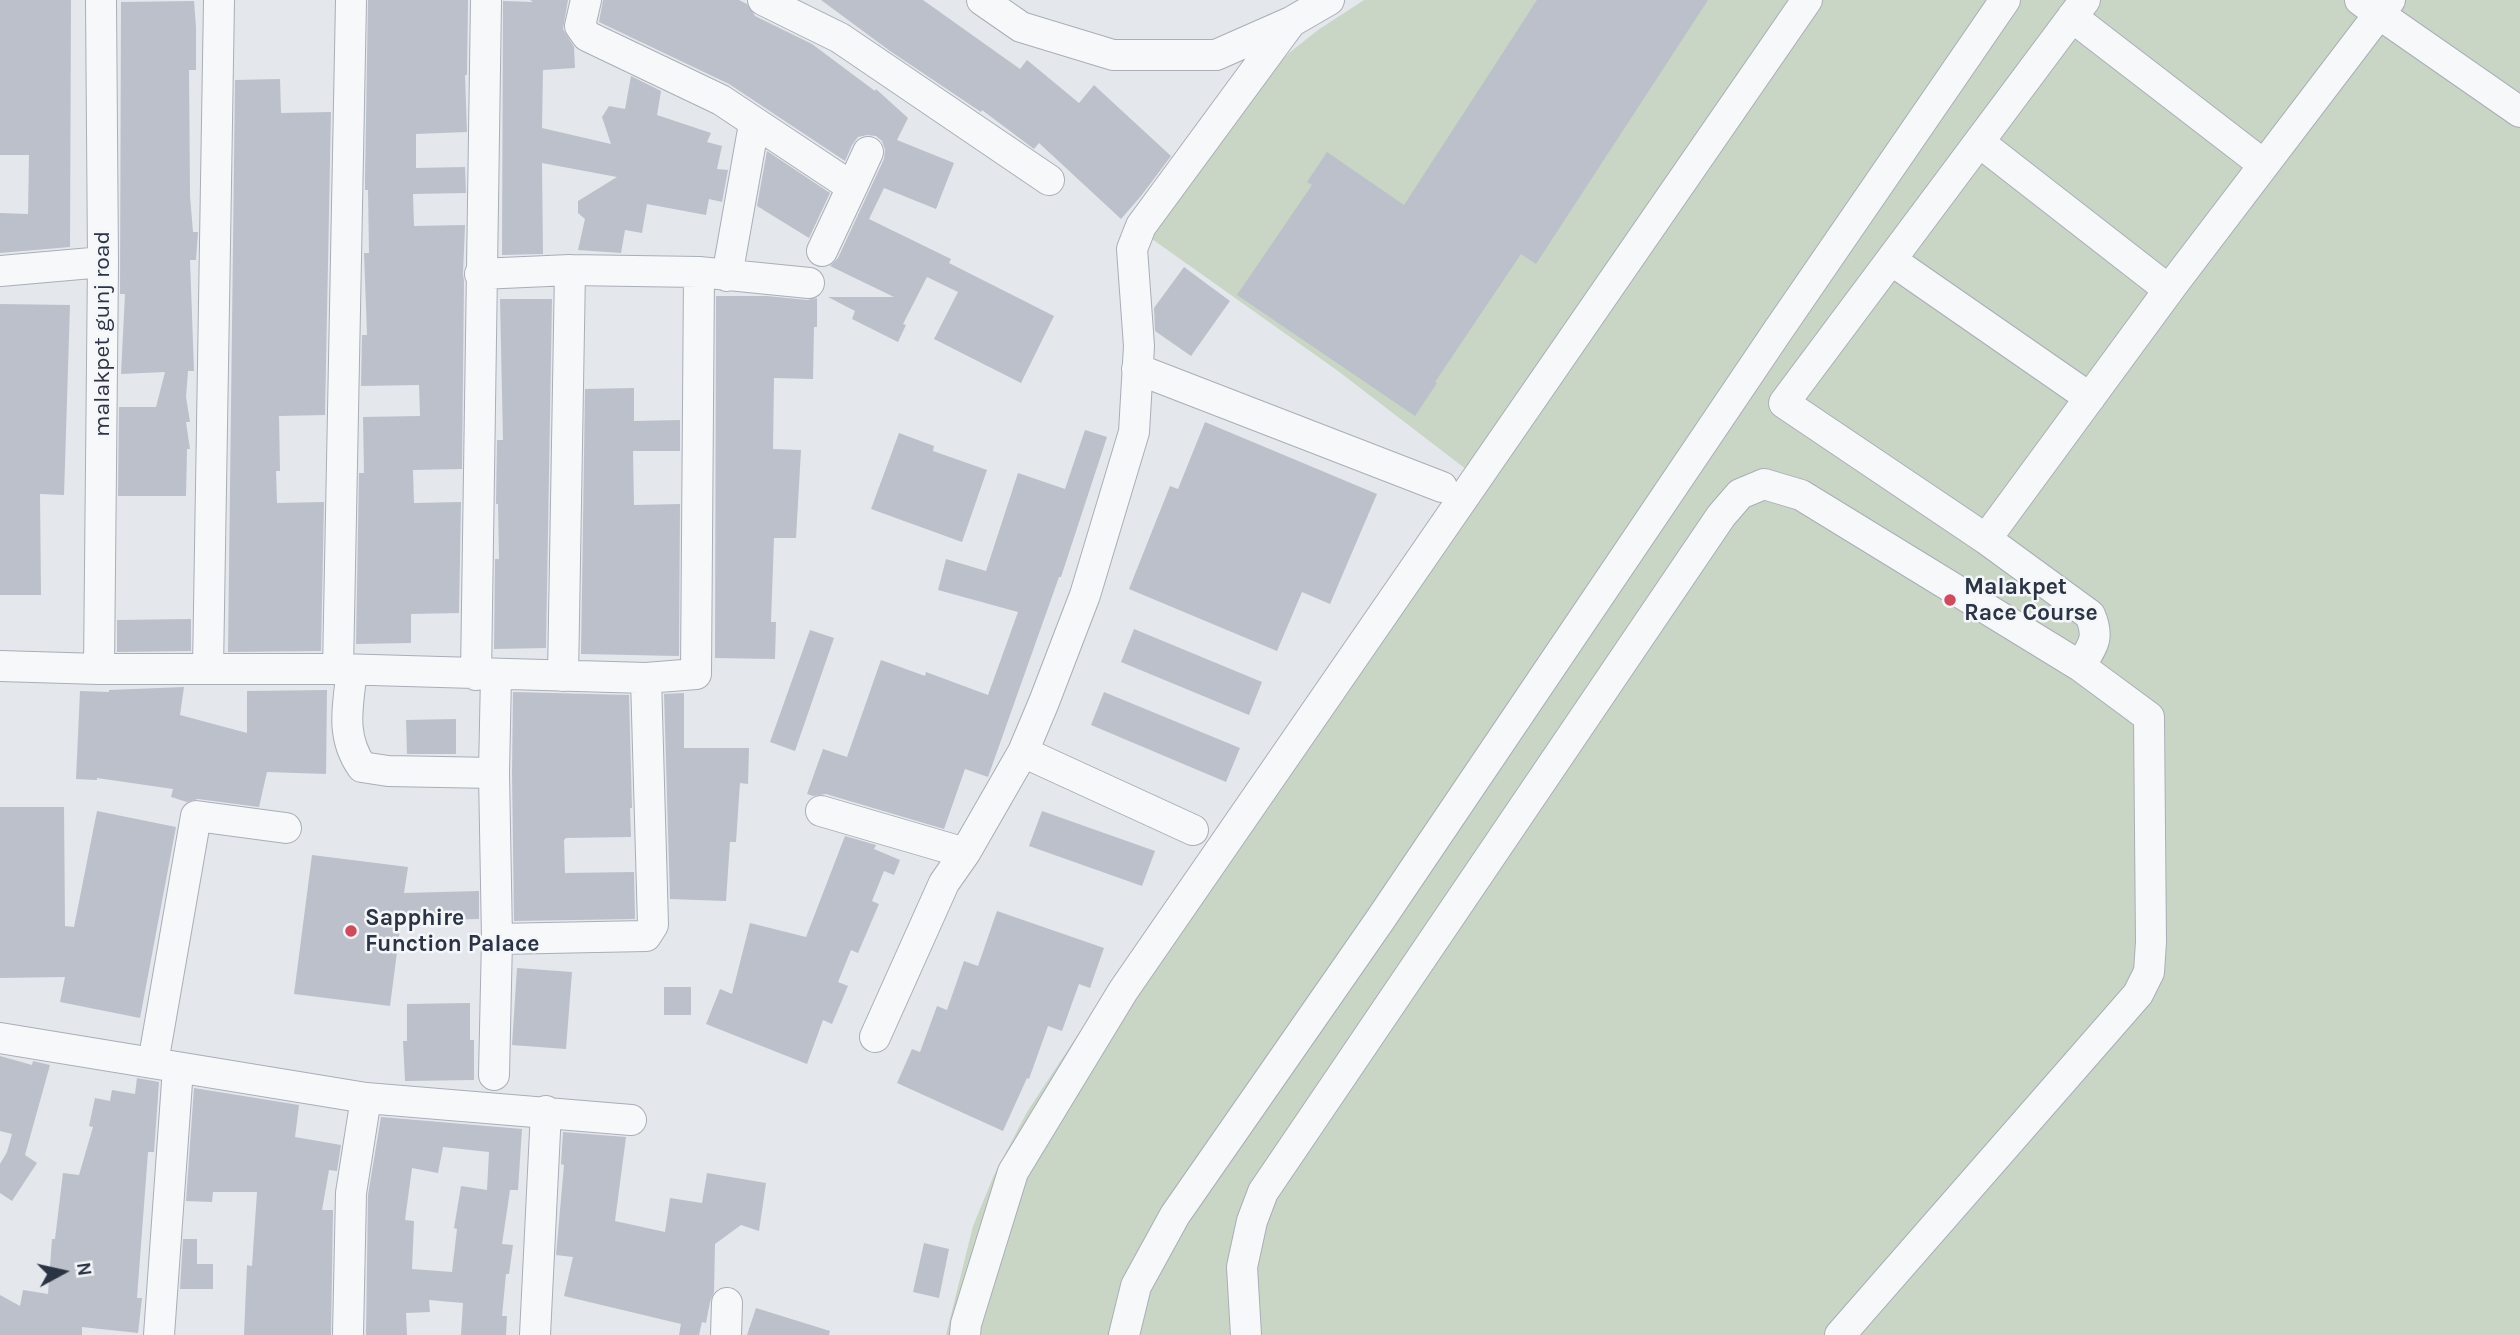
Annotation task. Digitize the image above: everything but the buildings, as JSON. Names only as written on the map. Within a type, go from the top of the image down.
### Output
[{"type":"street","name":"malakpet gunj road","points":[[99,669],[103,262],[101,0]]},
{"type":"street","points":[[208,669],[219,0]]},
{"type":"street","points":[[351,0],[345,669],[347,718],[352,752],[362,767],[388,771],[494,773]]},
{"type":"street","points":[[486,0],[480,274],[486,675],[494,773],[497,939],[494,1074]]},
{"type":"street","points":[[586,0],[580,26],[587,36],[721,100],[852,187]]},
{"type":"street","points":[[763,0],[840,38],[1049,180]]},
{"type":"street","points":[[982,0],[1021,27],[1113,55],[1216,55],[1291,22],[1329,0]]},
{"type":"street","points":[[965,1335],[966,1324],[1013,1172],[1124,991],[1807,0]]},
{"type":"street","points":[[1124,1335],[1136,1286],[1175,1215],[1380,920],[2005,0]]},
{"type":"street","points":[[1986,539],[2264,165],[2376,4],[2520,111]]},
{"type":"street","points":[[2080,666],[2091,649],[2097,631],[2090,615],[1986,539],[1784,403],[2079,9],[2264,165]]},
{"type":"street","points":[[875,1038],[944,884],[1023,752],[1085,595],[1134,432],[1139,346],[1132,249],[1141,226],[1291,22]]},
{"type":"street","points":[[0,666],[99,669],[345,669],[646,678],[696,674],[713,274],[754,124]]},
{"type":"street","points":[[1979,142],[2169,290]]},
{"type":"street","points":[[822,251],[868,152]]},
{"type":"street","points":[[1891,260],[2090,398]]},
{"type":"street","points":[[0,271],[103,262]]},
{"type":"street","points":[[480,274],[570,270],[713,274],[809,283]]},
{"type":"street","points":[[563,676],[570,270]]},
{"type":"street","points":[[1137,369],[1442,487]]},
{"type":"street","points":[[1246,1335],[1242,1267],[1252,1221],[1264,1192],[1714,527],[1740,494],[1764,484],[1801,495],[2080,666],[2148,717],[2151,942],[2149,972],[2138,995],[1840,1335]]},
{"type":"street","points":[[497,939],[646,936],[653,925],[646,678]]},
{"type":"street","points":[[1023,752],[1193,830]]},
{"type":"street","points":[[821,811],[965,853]]},
{"type":"street","points":[[159,1335],[165,1066],[197,816],[286,828]]},
{"type":"street","points":[[0,1038],[366,1098],[631,1120]]},
{"type":"street","points":[[348,1335],[351,1194],[366,1098]]},
{"type":"street","points":[[535,1335],[546,1111]]},
{"type":"street","points":[[726,1335],[727,1303]]},
{"type":"green space","name":"Malakpet Race Course","points":[[1364,0],[2520,0],[2520,1335],[946,1335],[973,1226],[994,1175],[1027,1112],[1090,1016],[1471,473],[1338,371],[1152,239],[1183,179],[1261,83],[1289,53]]},
{"type":"place","name":"Malakpet Race Course","points":[[1950,600]]},
{"type":"place","name":"Sapphire Function Palace","points":[[351,931]]}]
